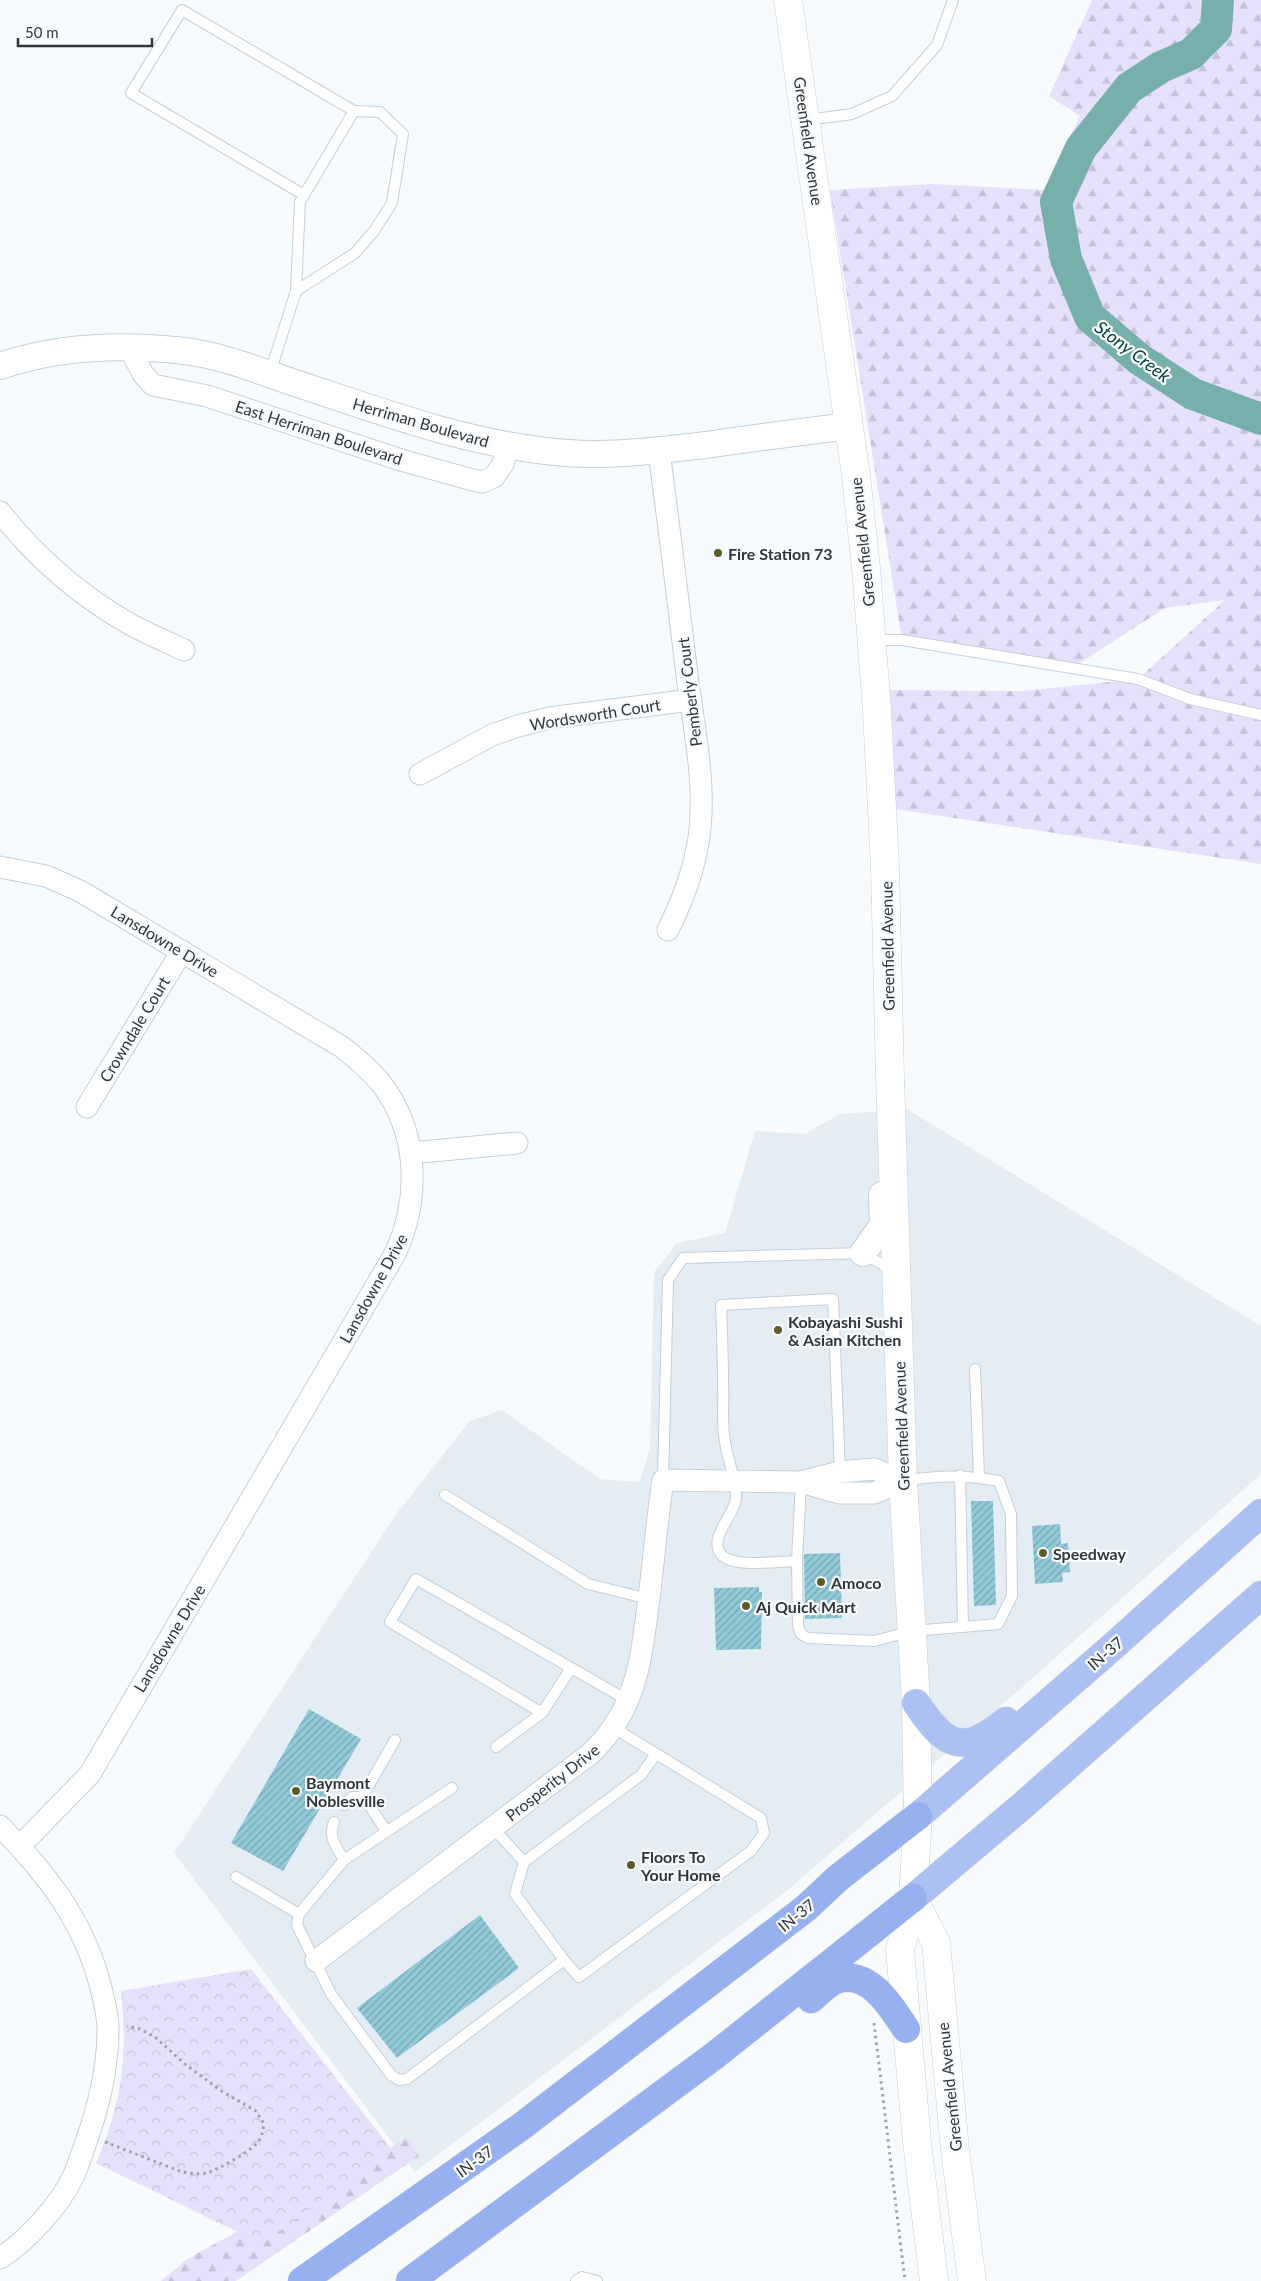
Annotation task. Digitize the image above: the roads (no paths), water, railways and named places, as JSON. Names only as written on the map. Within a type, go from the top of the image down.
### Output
[{"type":"highway","points":[[916,1704],[931,1726],[946,1738],[961,1743],[969,1743],[987,1735],[1020,1710],[1247,1506],[1261,1504]]},
{"type":"highway","name":"IN-37","points":[[302,2281],[522,2126],[806,1908],[838,1878],[918,1816],[1110,1649],[1261,1513]]},
{"type":"highway","points":[[410,2281],[714,2056],[913,1898],[1044,1788],[1261,1595]]},
{"type":"highway","points":[[475,2234],[528,2213],[683,2098],[836,1980],[856,1980],[872,1986],[891,2006],[906,2029]]},
{"type":"main road","name":"Greenfield Avenue","points":[[788,0],[849,426],[866,568],[871,640],[885,867],[903,1481],[916,1704],[918,1816],[913,1898],[900,1950],[906,2029],[934,2281]]},
{"type":"main road","name":"Greenfield Avenue","points":[[913,1898],[936,1943],[955,2150],[972,2281]]},
{"type":"street","name":"Herriman Boulevard","points":[[0,366],[38,356],[83,349],[129,347],[187,351],[231,362],[448,432],[508,446],[569,454],[619,454],[659,450],[849,426]]},
{"type":"street","name":"East Herriman Boulevard","points":[[129,347],[142,374],[153,385],[207,396],[401,460],[469,479],[482,482],[494,477],[503,464],[508,446]]},
{"type":"street","name":"Pemberly Court","points":[[659,450],[699,775],[701,810],[699,837],[691,879],[668,930]]},
{"type":"street","points":[[0,512],[44,560],[83,593],[128,623],[184,650]]},
{"type":"street","name":"Wordsworth Court","points":[[420,774],[492,735],[526,724],[549,718],[690,700]]},
{"type":"street","name":"Lansdowne Drive","points":[[0,867],[46,876],[80,891],[342,1047],[360,1062],[386,1090],[395,1106],[411,1153],[413,1193],[405,1233],[396,1252],[90,1774],[20,1846]]},
{"type":"street","name":"Crowndale Court","points":[[87,1107],[182,951]]},
{"type":"street","points":[[863,1253],[883,1225],[880,1098],[889,1027]]},
{"type":"street","points":[[411,1153],[517,1143]]},
{"type":"street","points":[[663,1480],[801,1482],[840,1472],[874,1469],[903,1481]]},
{"type":"street","name":"Prosperity Drive","points":[[316,1962],[590,1754],[614,1728],[629,1701],[639,1670],[663,1480]]},
{"type":"street","points":[[801,1482],[839,1494],[874,1493],[903,1481]]},
{"type":"street","points":[[0,1826],[49,1880],[77,1922],[96,1968],[108,2027],[104,2071],[88,2136],[73,2177],[63,2194],[24,2239],[0,2258]]},
{"type":"lane","points":[[806,120],[852,114],[892,96],[938,45],[953,0]]},
{"type":"lane","points":[[296,291],[355,253],[374,231],[392,203],[403,134],[380,112],[354,111],[182,10],[131,93],[304,195]]},
{"type":"lane","points":[[269,374],[296,291],[300,202],[354,111]]},
{"type":"lane","points":[[871,640],[902,640],[1138,679],[1190,699],[1261,715]]},
{"type":"lane","points":[[663,1480],[668,1280],[683,1258],[863,1253],[896,1273]]},
{"type":"lane","points":[[797,1561],[738,1563],[727,1559],[720,1553],[718,1544],[720,1535],[734,1508],[736,1498],[735,1482],[724,1435],[721,1304],[832,1299],[840,1472]]},
{"type":"lane","points":[[975,1369],[979,1477]]},
{"type":"lane","points":[[801,1482],[797,1561],[798,1626],[801,1634],[808,1638],[874,1641],[912,1631],[998,1624],[1012,1596],[1011,1514],[999,1481],[960,1475],[935,1475],[903,1481]]},
{"type":"lane","points":[[960,1475],[963,1627]]},
{"type":"lane","points":[[445,1495],[588,1584],[649,1599]]},
{"type":"lane","points":[[542,1713],[390,1622],[416,1579],[629,1701]]},
{"type":"lane","points":[[496,1747],[542,1713],[571,1668]]},
{"type":"lane","points":[[614,1728],[761,1818],[764,1833],[751,1851],[579,1977],[515,1894],[524,1862],[641,1775],[656,1754]]},
{"type":"lane","points":[[362,1797],[396,1740]]},
{"type":"lane","points":[[452,1788],[344,1860],[299,1914],[297,1925],[331,1994],[391,2075],[399,2080],[407,2080],[564,1960]]},
{"type":"lane","points":[[344,1805],[352,1797],[362,1797],[366,1800],[386,1831]]},
{"type":"lane","points":[[334,1822],[331,1830],[332,1840],[344,1860]]},
{"type":"lane","points":[[493,1828],[524,1862]]},
{"type":"lane","points":[[236,1877],[299,1914]]},
{"type":"lane","points":[[576,2281],[582,2277],[597,2281]]},
{"type":"waterway","name":"Stony Creek","points":[[1218,0],[1216,29],[1191,54],[1161,67],[1129,88],[1081,148],[1056,202],[1066,259],[1090,317],[1139,359],[1193,394],[1261,419]]},
{"type":"place","name":"Fire Station 73","points":[[718,553]]},
{"type":"place","name":"Kobayashi Sushi & Asian Kitchen","points":[[778,1330]]},
{"type":"place","name":"Speedway","points":[[1043,1553]]},
{"type":"place","name":"Amoco","points":[[821,1582]]},
{"type":"place","name":"Aj Quick Mart","points":[[746,1606]]},
{"type":"place","name":"Baymont Noblesville","points":[[296,1791]]},
{"type":"place","name":"Floors To Your Home","points":[[631,1865]]}]
